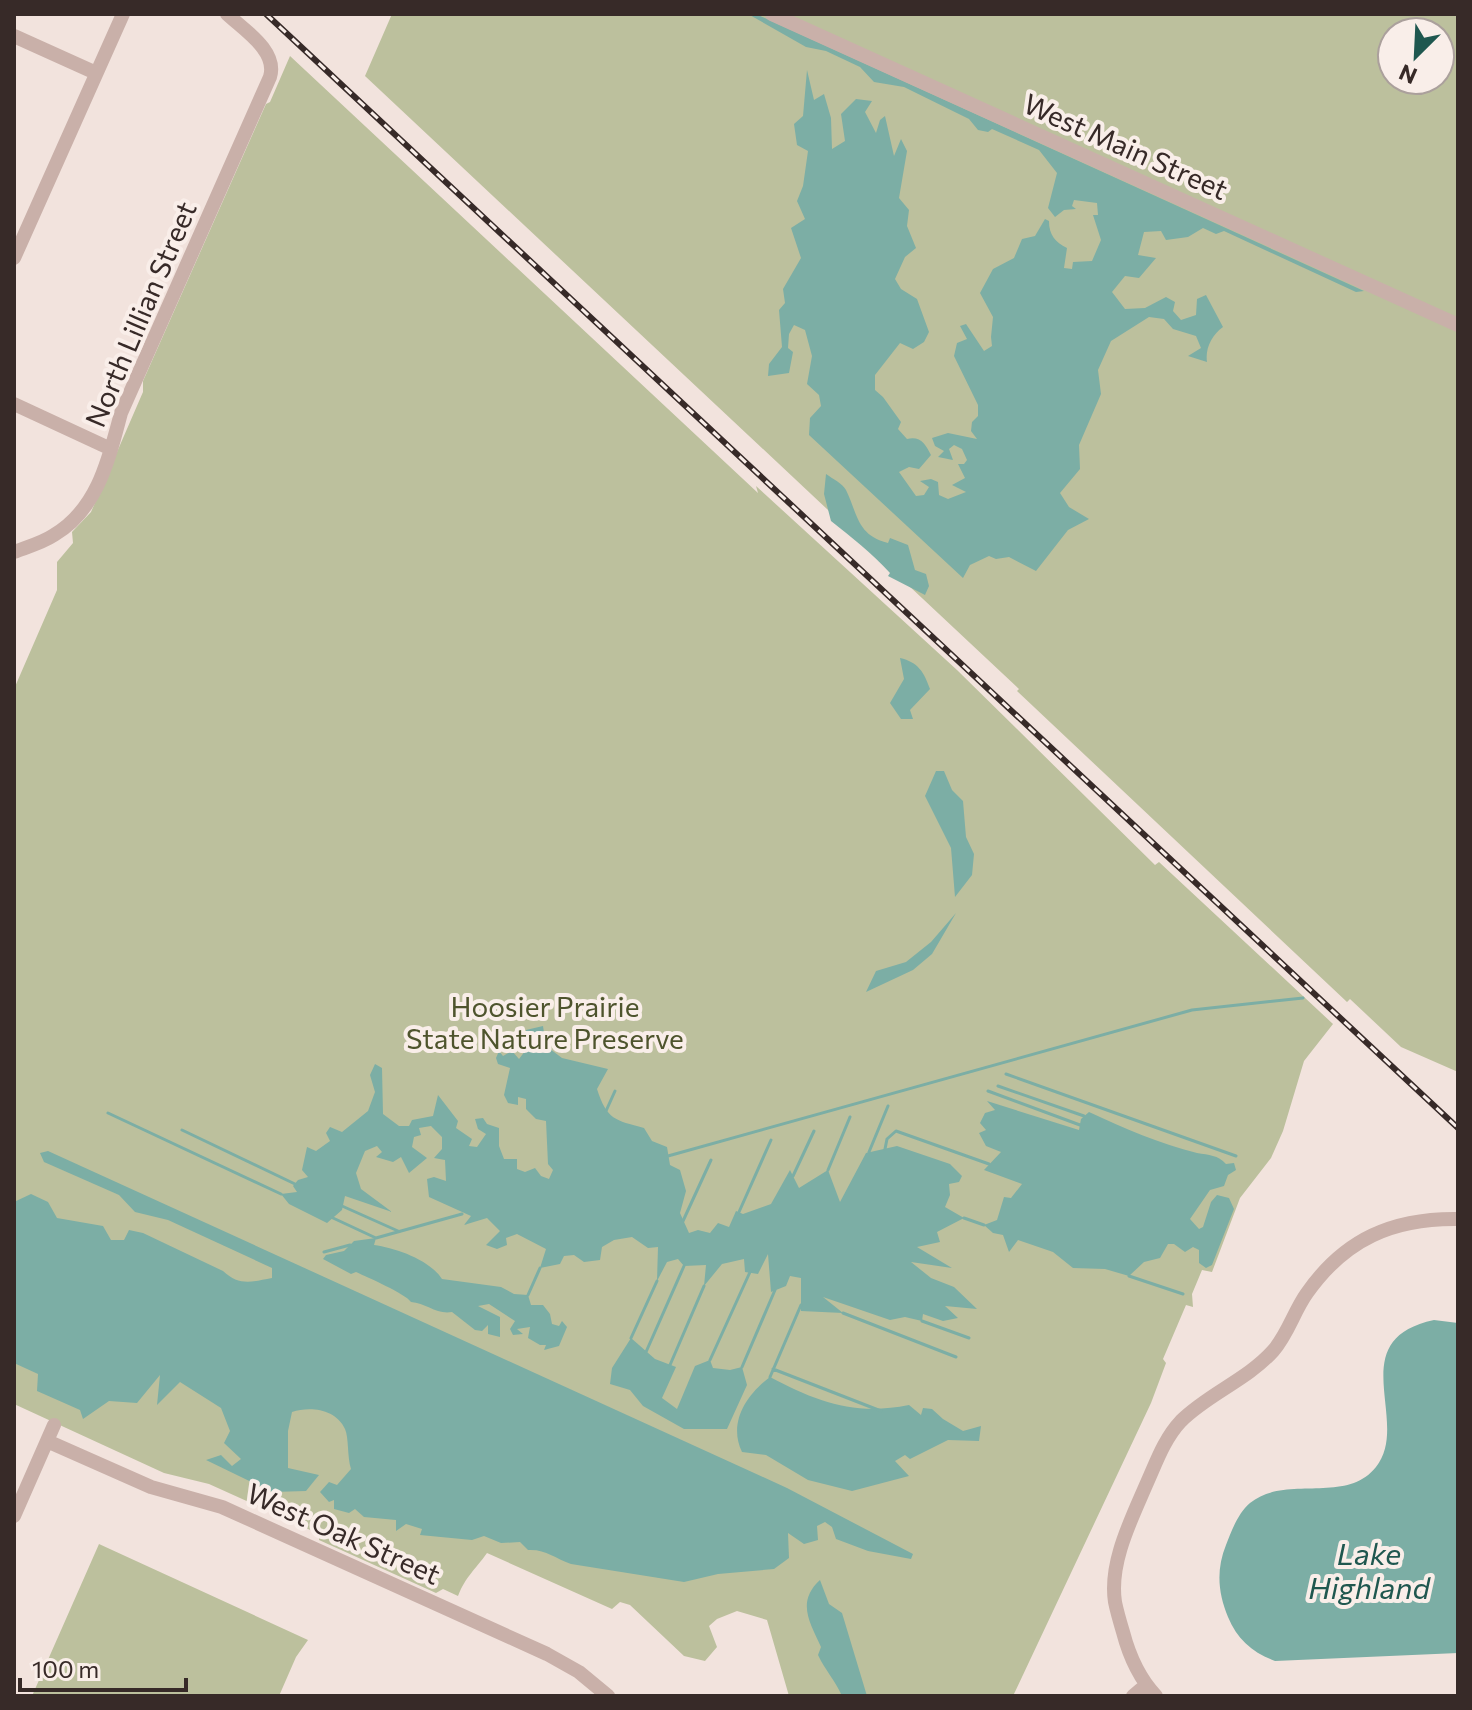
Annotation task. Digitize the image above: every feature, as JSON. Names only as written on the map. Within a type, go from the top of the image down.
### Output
[{"type":"street","points":[[14,258],[123,14]]},
{"type":"street","name":"North Lillian Street","points":[[14,552],[56,534],[80,514],[95,491],[121,413],[270,77],[272,62],[265,51],[227,14]]},
{"type":"street","name":"West Main Street","points":[[772,14],[1458,325]]},
{"type":"street","points":[[14,36],[96,73]]},
{"type":"street","points":[[14,404],[111,449]]},
{"type":"street","points":[[1133,1696],[1151,1691],[1127,1649],[1115,1599],[1116,1576],[1127,1529],[1164,1445],[1179,1424],[1197,1407],[1255,1368],[1274,1349],[1288,1330],[1305,1295],[1330,1264],[1363,1238],[1400,1224],[1432,1218],[1458,1219]]},
{"type":"street","points":[[14,1516],[54,1425]]},
{"type":"street","name":"West Oak Street","points":[[47,1441],[143,1483],[222,1507],[392,1584],[558,1660],[579,1672],[608,1696]]},
{"type":"green space","points":[[392,14],[1458,14],[1458,1072],[1401,1047],[1350,999],[1347,1002],[1017,691],[1019,689],[365,76]]},
{"type":"green space","name":"Hoosier Prairie State Nature Preserve","points":[[290,56],[758,493],[756,486],[957,670],[1155,865],[1159,862],[1333,1024],[1304,1061],[1283,1131],[1271,1158],[1240,1198],[1212,1272],[1202,1270],[1192,1294],[1193,1307],[1186,1305],[1163,1359],[1166,1363],[1151,1403],[1013,1696],[789,1696],[767,1620],[737,1611],[717,1619],[709,1626],[717,1647],[705,1661],[684,1656],[630,1605],[620,1602],[612,1609],[487,1553],[458,1596],[443,1589],[436,1593],[319,1540],[319,1534],[209,1484],[164,1473],[14,1404],[14,689],[57,590],[57,562],[73,543],[72,532],[91,512],[143,392],[143,381]]},
{"type":"green space","points":[[99,1544],[308,1640],[296,1657],[279,1696],[32,1696]]},
{"type":"water","points":[[748,14],[756,14],[1364,291],[1356,292],[1224,231],[1216,234],[1203,228],[1188,237],[1166,240],[1161,231],[1144,232],[1138,255],[1156,258],[1139,278],[1125,276],[1112,292],[1125,309],[1145,308],[1166,297],[1175,302],[1173,311],[1181,320],[1196,315],[1197,299],[1206,295],[1223,327],[1210,342],[1207,362],[1188,356],[1201,348],[1196,336],[1173,329],[1164,319],[1149,317],[1111,341],[1098,370],[1101,394],[1079,445],[1080,469],[1060,493],[1069,507],[1089,519],[1068,530],[1036,571],[1009,557],[996,559],[989,556],[970,565],[963,578],[809,435],[810,418],[821,406],[819,395],[807,384],[812,356],[805,330],[794,325],[789,334],[788,348],[793,352],[789,373],[768,376],[769,364],[782,347],[779,310],[785,303],[783,289],[801,258],[791,228],[805,219],[797,201],[803,186],[808,151],[797,145],[794,124],[803,116],[807,70],[814,100],[824,94],[831,118],[832,149],[845,141],[841,114],[856,99],[872,101],[865,112],[876,133],[880,120],[885,116],[894,156],[901,139],[907,151],[899,198],[909,210],[907,226],[916,248],[905,257],[895,279],[901,289],[917,299],[929,332],[924,342],[913,349],[900,343],[875,375],[875,390],[901,422],[898,429],[907,439],[922,442],[931,455],[919,469],[909,467],[899,472],[916,496],[924,495],[929,487],[920,481],[931,479],[938,482],[939,495],[948,499],[966,492],[952,485],[965,478],[958,464],[964,464],[967,460],[962,449],[954,445],[949,449],[953,460],[938,457],[944,451],[935,446],[932,438],[948,433],[977,439],[971,431],[972,422],[978,416],[978,405],[954,356],[957,343],[967,339],[960,326],[966,324],[984,351],[992,346],[993,317],[980,293],[993,269],[1014,258],[1022,239],[1035,236],[1045,219],[1049,221],[1054,238],[1067,248],[1064,268],[1072,269],[1073,262],[1092,261],[1101,240],[1093,215],[1098,215],[1097,203],[1074,200],[1072,206],[1076,209],[1064,210],[1055,217],[1048,208],[1057,173],[1039,150],[992,129],[988,132],[978,130],[969,119],[904,87],[874,82],[860,67],[826,51],[806,47]]},
{"type":"water","points":[[826,474],[844,488],[860,523],[870,535],[888,543],[890,538],[908,545],[915,570],[926,574],[929,586],[925,595],[888,576],[890,573],[876,559],[831,521],[824,494]]},
{"type":"water","points":[[900,658],[920,669],[930,689],[910,710],[913,719],[901,719],[890,703],[904,679]]},
{"type":"water","points":[[936,771],[944,771],[952,790],[963,801],[966,837],[974,854],[972,875],[955,897],[951,848],[925,796]]},
{"type":"water","points":[[956,913],[932,954],[913,970],[866,992],[876,971],[906,962],[931,942]]},
{"type":"water","points":[[543,1026],[546,1046],[562,1058],[608,1069],[597,1089],[604,1107],[613,1117],[644,1128],[652,1141],[667,1147],[670,1165],[680,1170],[686,1191],[680,1213],[689,1233],[698,1230],[710,1233],[718,1223],[729,1227],[736,1211],[743,1214],[771,1204],[790,1170],[799,1188],[828,1170],[840,1202],[866,1153],[897,1146],[950,1164],[962,1176],[959,1182],[949,1184],[950,1195],[945,1207],[964,1218],[937,1232],[940,1242],[917,1247],[952,1268],[911,1262],[931,1278],[954,1287],[977,1309],[945,1306],[958,1318],[943,1321],[923,1314],[922,1321],[905,1317],[890,1320],[823,1297],[843,1313],[801,1311],[801,1278],[790,1276],[786,1286],[771,1292],[768,1254],[758,1274],[745,1272],[744,1259],[722,1264],[704,1286],[706,1265],[684,1266],[678,1259],[667,1262],[657,1281],[658,1247],[648,1248],[632,1237],[614,1240],[602,1247],[600,1260],[584,1262],[574,1255],[564,1256],[560,1264],[540,1268],[546,1249],[517,1234],[506,1238],[507,1245],[497,1249],[486,1245],[500,1231],[487,1218],[464,1225],[471,1216],[429,1197],[427,1179],[434,1177],[446,1181],[445,1160],[434,1158],[442,1149],[442,1137],[431,1126],[419,1128],[421,1135],[414,1137],[412,1147],[427,1158],[409,1173],[401,1157],[393,1162],[376,1157],[382,1152],[377,1146],[365,1151],[356,1173],[361,1189],[392,1212],[345,1196],[342,1210],[327,1223],[289,1204],[281,1194],[297,1192],[293,1186],[298,1180],[308,1177],[302,1170],[307,1147],[316,1151],[330,1141],[326,1133],[330,1127],[342,1132],[368,1111],[375,1092],[370,1075],[375,1064],[382,1068],[383,1114],[399,1126],[409,1126],[412,1120],[433,1116],[438,1095],[458,1121],[456,1128],[472,1139],[469,1146],[477,1147],[486,1134],[478,1129],[475,1119],[483,1118],[487,1124],[499,1128],[499,1146],[504,1159],[517,1159],[517,1169],[525,1172],[535,1168],[541,1176],[549,1179],[553,1170],[548,1164],[546,1121],[536,1119],[526,1109],[526,1099],[518,1097],[518,1105],[508,1103],[504,1095],[510,1068],[498,1064],[496,1058],[499,1051],[503,1056],[512,1051],[519,1059],[528,1047],[526,1030]]},
{"type":"water","points":[[987,1101],[1079,1130],[1081,1119],[1089,1112],[1156,1140],[1213,1156],[1226,1164],[1234,1163],[1236,1170],[1228,1175],[1224,1186],[1210,1190],[1190,1219],[1199,1229],[1203,1227],[1211,1202],[1217,1195],[1229,1198],[1234,1209],[1212,1265],[1206,1268],[1199,1263],[1199,1250],[1193,1247],[1185,1252],[1174,1244],[1168,1244],[1160,1258],[1144,1262],[1129,1276],[1105,1269],[1073,1268],[1053,1252],[1018,1240],[1009,1252],[1003,1235],[993,1233],[984,1225],[997,1220],[1004,1197],[1011,1198],[1022,1184],[984,1170],[1001,1152],[986,1146],[979,1133],[986,1130],[980,1123],[985,1113],[995,1110]]},
{"type":"water","points":[[48,1151],[787,1488],[913,1554],[911,1559],[868,1551],[836,1539],[832,1527],[825,1522],[817,1526],[818,1540],[804,1544],[788,1533],[789,1558],[774,1569],[718,1574],[684,1582],[571,1564],[545,1552],[528,1550],[520,1542],[501,1543],[484,1536],[472,1540],[420,1535],[422,1529],[406,1524],[396,1531],[396,1520],[364,1517],[355,1509],[349,1513],[334,1509],[334,1500],[329,1502],[320,1492],[329,1482],[337,1485],[351,1469],[345,1429],[329,1413],[307,1409],[292,1412],[288,1431],[288,1468],[319,1475],[306,1491],[272,1492],[206,1460],[221,1455],[232,1466],[241,1459],[224,1443],[230,1431],[221,1408],[180,1382],[157,1405],[160,1375],[137,1403],[109,1401],[83,1419],[80,1410],[37,1391],[38,1374],[14,1363],[14,1202],[31,1194],[48,1202],[57,1218],[103,1226],[111,1240],[124,1240],[129,1230],[143,1233],[240,1281],[272,1278],[272,1268],[168,1220],[135,1212],[119,1195],[44,1162],[40,1153]]},
{"type":"water","points":[[376,1238],[374,1245],[412,1256],[437,1272],[442,1279],[501,1287],[514,1294],[528,1295],[531,1305],[543,1305],[550,1314],[552,1324],[559,1326],[562,1321],[567,1327],[559,1346],[544,1350],[546,1345],[528,1338],[530,1327],[517,1329],[523,1334],[513,1335],[510,1329],[515,1321],[489,1304],[478,1306],[500,1317],[500,1337],[488,1334],[488,1325],[482,1331],[475,1330],[452,1312],[441,1312],[411,1302],[386,1286],[356,1272],[351,1274],[323,1259],[326,1255],[344,1251],[354,1241]]},
{"type":"water","name":"Lake Highland","points":[[1434,1320],[1458,1323],[1458,1653],[1275,1661],[1267,1658],[1236,1632],[1222,1599],[1221,1563],[1235,1523],[1250,1503],[1264,1495],[1280,1490],[1349,1485],[1376,1467],[1385,1449],[1384,1363],[1391,1345],[1406,1330]]},
{"type":"water","points":[[631,1338],[655,1359],[676,1367],[662,1398],[677,1409],[695,1366],[710,1360],[713,1368],[730,1370],[742,1367],[747,1385],[727,1429],[684,1429],[643,1406],[630,1390],[610,1384],[612,1368]]},
{"type":"water","points":[[770,1377],[820,1400],[854,1408],[909,1405],[921,1415],[923,1408],[932,1409],[963,1431],[981,1426],[979,1441],[948,1440],[910,1459],[905,1455],[895,1461],[909,1476],[852,1491],[808,1480],[766,1455],[742,1452],[738,1441],[738,1420],[747,1401]]},
{"type":"water","points":[[820,1580],[829,1604],[842,1613],[867,1696],[842,1696],[818,1655],[821,1647],[807,1612],[807,1604],[808,1596]]},
{"type":"waterway","points":[[668,1156],[1192,1010],[1303,998]]},
{"type":"waterway","points":[[1006,1074],[1236,1156]]},
{"type":"waterway","points":[[998,1086],[1084,1116]]},
{"type":"waterway","points":[[606,1111],[615,1091]]},
{"type":"waterway","points":[[988,1091],[1080,1125]]},
{"type":"waterway","points":[[869,1152],[888,1106]]},
{"type":"waterway","points":[[108,1113],[281,1194]]},
{"type":"waterway","points":[[828,1170],[850,1117]]},
{"type":"waterway","points":[[182,1130],[295,1184]]},
{"type":"waterway","points":[[793,1176],[814,1131]]},
{"type":"waterway","points":[[885,1149],[887,1139],[896,1131],[989,1164]]},
{"type":"waterway","points":[[739,1212],[771,1140]]},
{"type":"waterway","points":[[683,1221],[711,1160]]},
{"type":"waterway","points":[[342,1206],[398,1231]]},
{"type":"waterway","points":[[333,1218],[376,1238],[462,1214]]},
{"type":"waterway","points":[[964,1218],[984,1225]]},
{"type":"waterway","points":[[324,1252],[350,1245]]},
{"type":"waterway","points":[[646,1352],[684,1266]]},
{"type":"waterway","points":[[528,1295],[540,1268]]},
{"type":"waterway","points":[[710,1360],[750,1272]]},
{"type":"waterway","points":[[1129,1276],[1183,1294]]},
{"type":"waterway","points":[[631,1338],[657,1281]]},
{"type":"waterway","points":[[670,1365],[704,1286]]},
{"type":"waterway","points":[[742,1367],[775,1290]]},
{"type":"waterway","points":[[770,1377],[801,1305]]},
{"type":"waterway","points":[[843,1313],[956,1357]]},
{"type":"waterway","points":[[922,1321],[969,1338]]},
{"type":"waterway","points":[[773,1369],[881,1411]]},
{"type":"railway","points":[[266,14],[1458,1128]]}]
